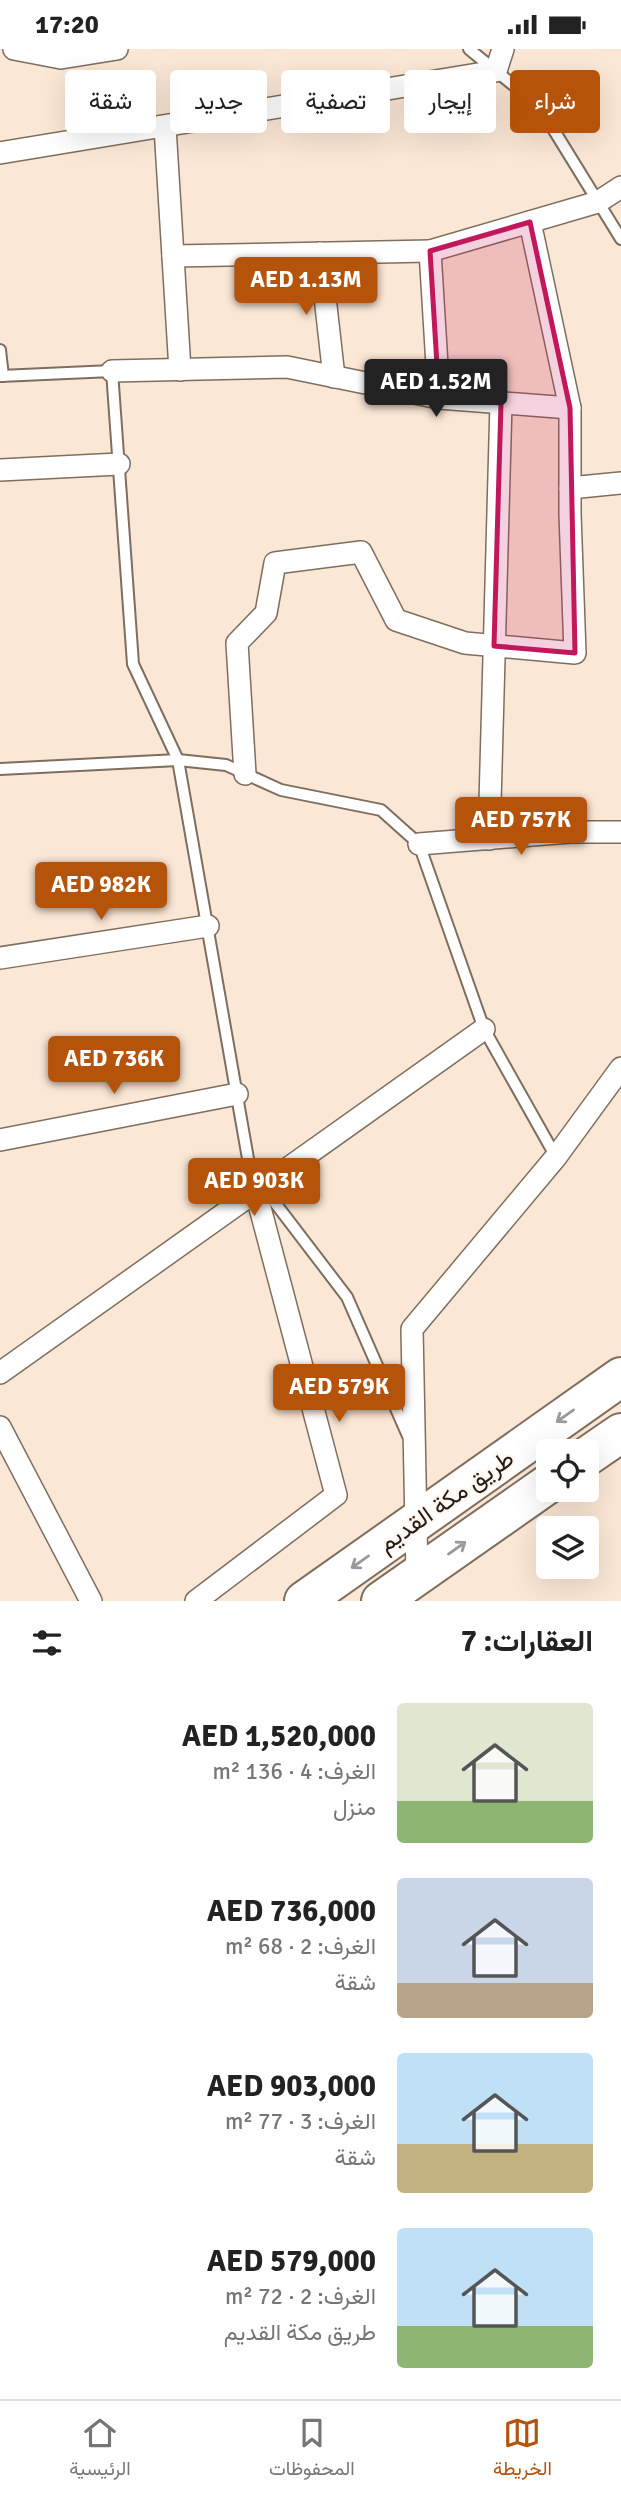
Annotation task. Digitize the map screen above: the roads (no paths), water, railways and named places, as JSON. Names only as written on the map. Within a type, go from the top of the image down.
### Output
[{"type":"highway","name":"طريق مكة القديم","points":[[304,1601],[621,1377]]},
{"type":"highway","points":[[599,1448],[621,1433]]},
{"type":"highway","name":"طريق مكة القديم","points":[[381,1601],[536,1492]]},
{"type":"street","points":[[14,49],[61,58],[117,49]]},
{"type":"street","points":[[496,71],[503,49]]},
{"type":"street","points":[[0,153],[404,87]]},
{"type":"street","points":[[165,128],[180,370]]},
{"type":"street","points":[[173,256],[430,251],[598,202],[621,187]]},
{"type":"street","points":[[245,774],[237,643],[265,613],[275,563],[361,552],[396,620],[465,643],[575,653],[570,408],[530,222]]},
{"type":"street","points":[[430,251],[439,398]]},
{"type":"street","points":[[320,253],[334,377]]},
{"type":"street","points":[[112,371],[287,367],[439,398],[570,408]]},
{"type":"street","points":[[489,839],[501,403]]},
{"type":"street","points":[[0,470],[119,464]]},
{"type":"street","points":[[570,488],[621,483]]},
{"type":"street","points":[[419,844],[570,832],[621,832]]},
{"type":"street","points":[[0,958],[208,926]]},
{"type":"street","points":[[0,1373],[256,1182],[484,1028]]},
{"type":"street","points":[[417,1576],[412,1329],[556,1157],[621,1068]]},
{"type":"street","points":[[0,1140],[237,1094]]},
{"type":"street","points":[[196,1601],[337,1495],[256,1182]]},
{"type":"street","points":[[0,1427],[91,1601]]},
{"type":"lane","points":[[469,49],[495,70]]},
{"type":"lane","points":[[496,71],[539,106],[621,239]]},
{"type":"lane","points":[[0,349],[2,376],[112,371],[133,664],[178,760],[237,1094],[256,1182],[347,1297],[414,1448]]},
{"type":"lane","points":[[0,769],[178,760],[226,765],[281,790],[381,810],[419,844],[484,1028],[556,1157]]}]
